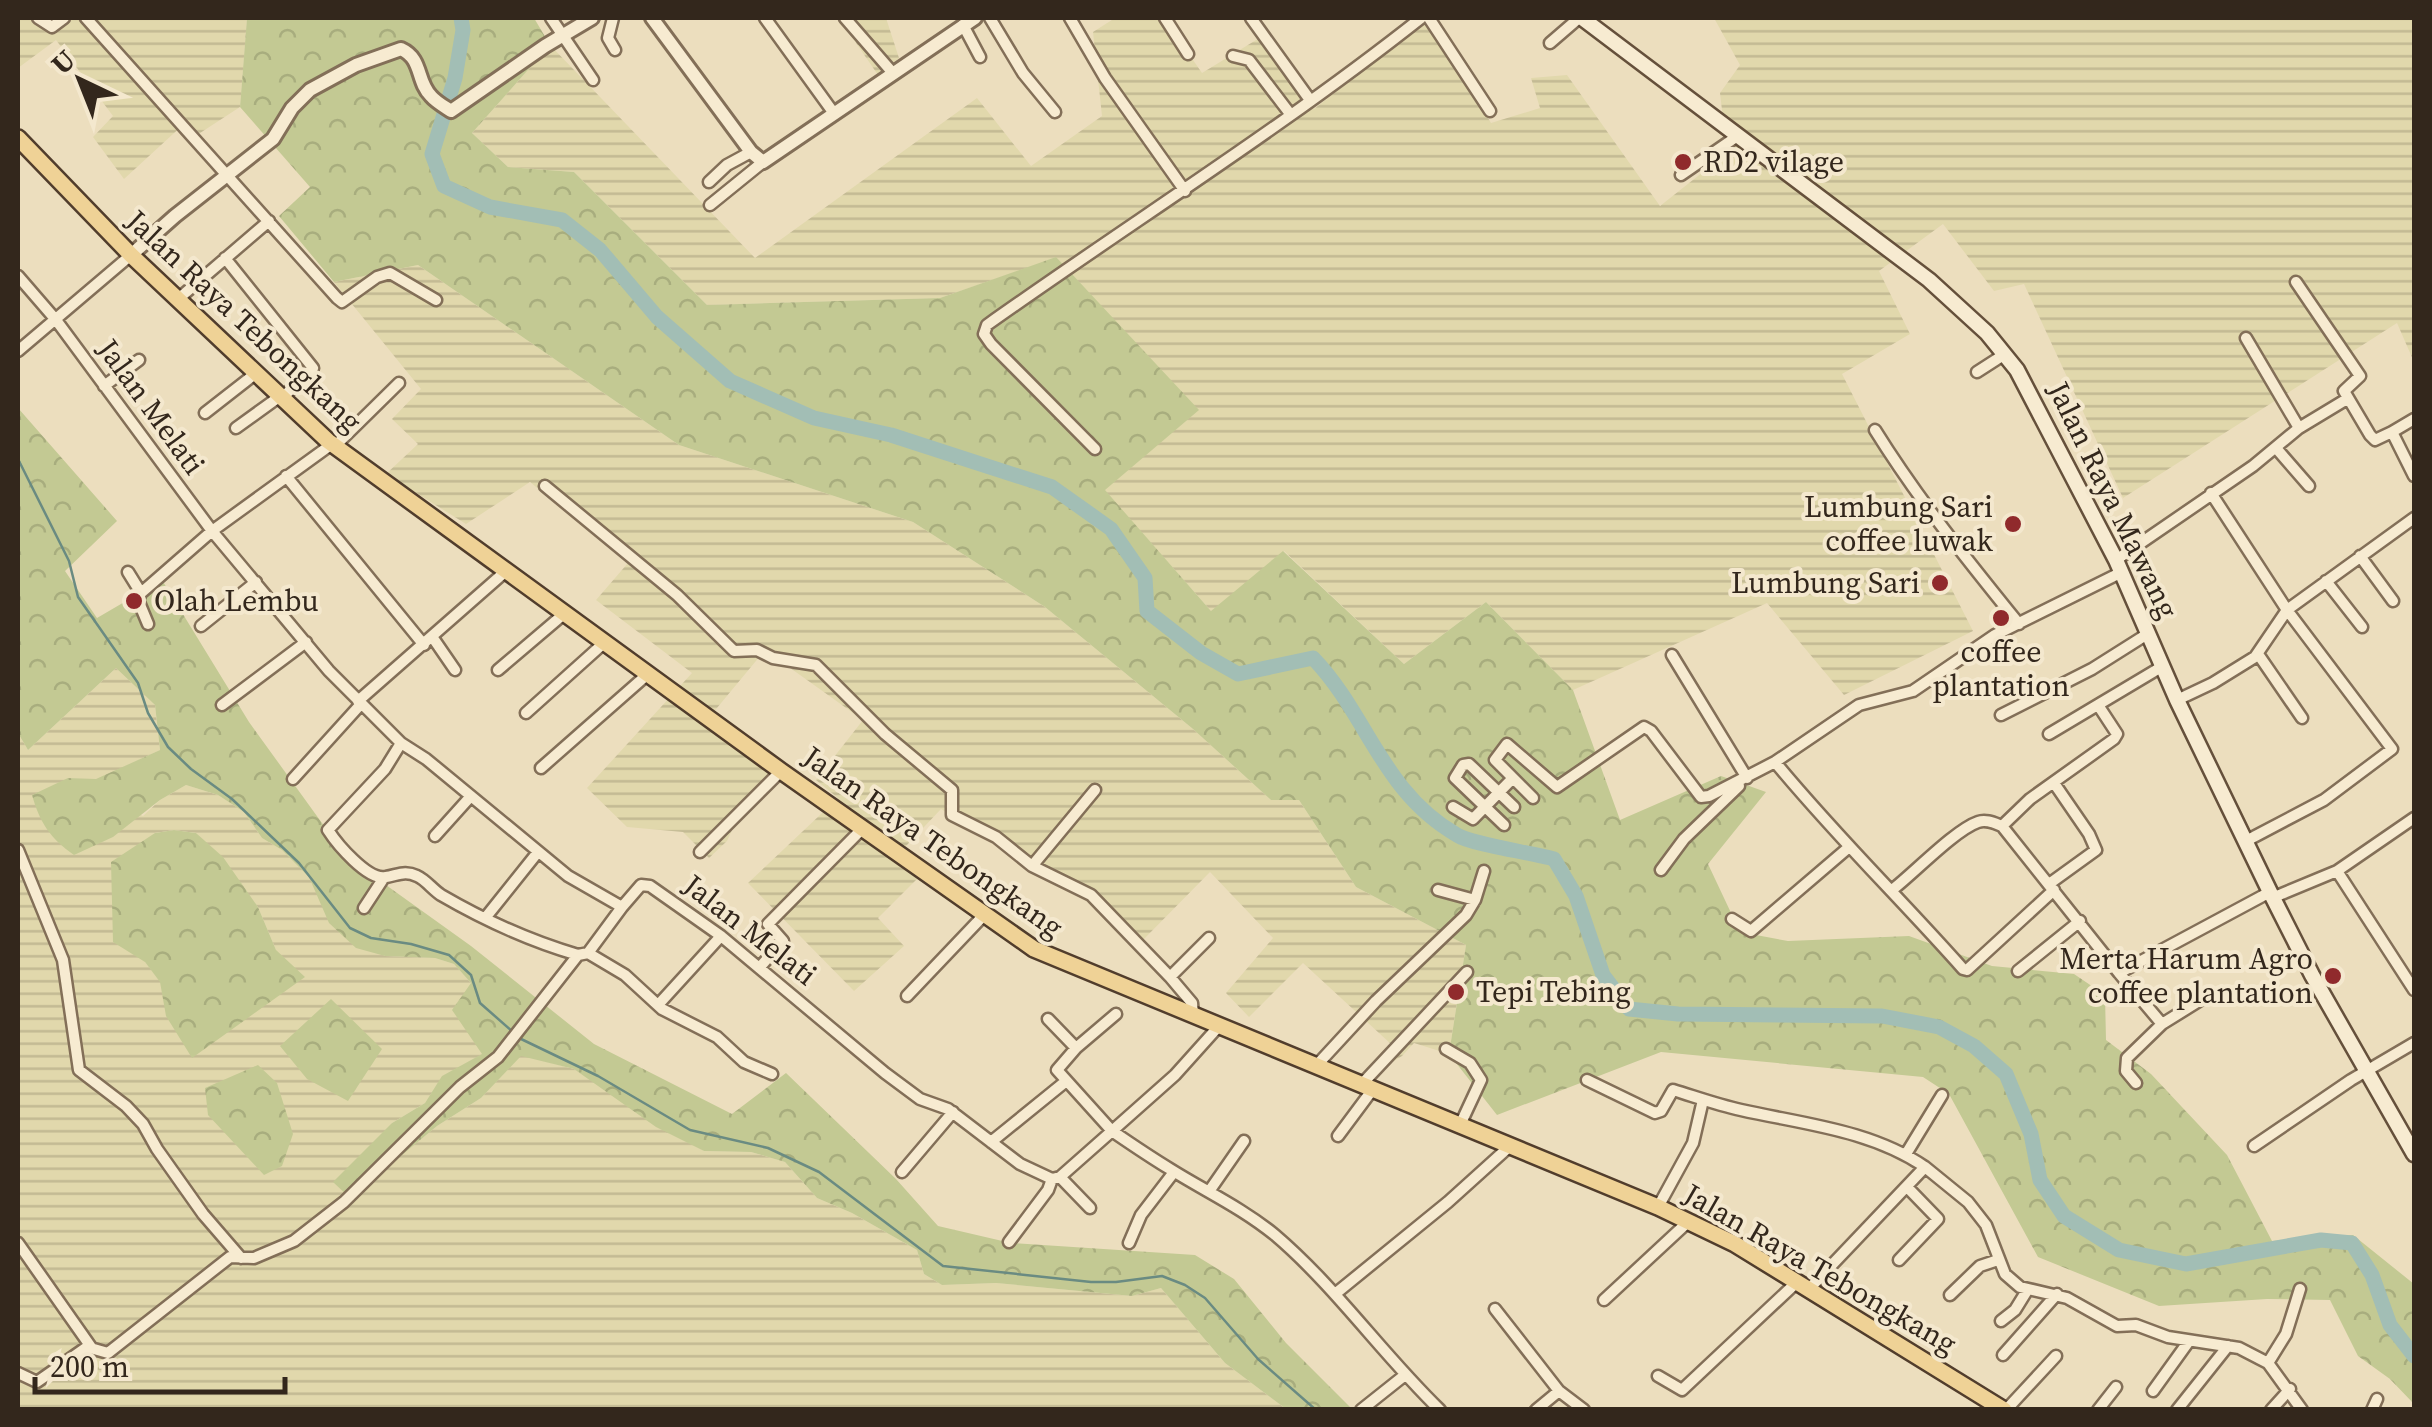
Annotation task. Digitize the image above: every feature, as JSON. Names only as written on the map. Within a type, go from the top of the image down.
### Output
[{"type":"main road","name":"Jalan Raya Mawang","points":[[1580,18],[1942,290],[2005,354],[2034,398],[2118,567],[2271,895],[2414,1154]]},
{"type":"main road","name":"Jalan Raya Tebongkang","points":[[18,138],[131,255],[333,445],[781,770],[1043,954],[1689,1221],[1735,1244],[2005,1410]]},
{"type":"street","points":[[38,18],[52,27],[64,18]]},
{"type":"street","points":[[86,18],[342,302],[377,277],[390,273],[436,300]]},
{"type":"street","points":[[551,18],[593,80]]},
{"type":"street","points":[[18,351],[273,139],[292,108],[310,90],[396,50],[409,52],[417,61],[423,85],[431,97],[451,111],[592,18]]},
{"type":"street","points":[[613,18],[608,38],[615,50]]},
{"type":"street","points":[[652,18],[757,157]]},
{"type":"street","points":[[765,18],[832,112]]},
{"type":"street","points":[[845,18],[892,72]]},
{"type":"street","points":[[990,18],[1023,73],[1055,112]]},
{"type":"street","points":[[1070,18],[1105,78],[1185,191]]},
{"type":"street","points":[[1165,18],[1188,54]]},
{"type":"street","points":[[1251,18],[1310,100]]},
{"type":"street","points":[[1095,449],[991,344],[984,334],[985,328],[1073,264],[1185,191],[1422,18]]},
{"type":"street","points":[[1429,18],[1490,111]]},
{"type":"street","points":[[1550,43],[1580,18]]},
{"type":"street","points":[[710,205],[757,157],[832,112],[968,20],[980,57]]},
{"type":"street","points":[[1233,56],[1250,60],[1291,115]]},
{"type":"street","points":[[1681,175],[1739,135]]},
{"type":"street","points":[[709,182],[727,165],[757,157]]},
{"type":"street","points":[[178,300],[269,222]]},
{"type":"street","points":[[226,258],[313,368],[280,398],[236,428]]},
{"type":"street","name":"Jalan Melati","points":[[18,276],[56,320],[212,532],[359,702],[402,743],[568,876],[622,907],[646,884],[721,936],[885,1073],[925,1102],[953,1112],[1020,1164],[1056,1178],[1090,1208]]},
{"type":"street","points":[[2296,282],[2360,376],[2345,389],[2346,399],[2372,439],[2414,420]]},
{"type":"street","points":[[2246,338],[2299,428]]},
{"type":"street","points":[[1977,372],[2005,354]]},
{"type":"street","points":[[104,386],[139,360]]},
{"type":"street","points":[[205,413],[255,374]]},
{"type":"street","points":[[148,624],[138,600],[141,593],[212,532],[333,445],[400,382]]},
{"type":"street","points":[[1533,798],[1495,760],[1507,744],[1557,786],[1644,727],[1652,731],[1701,796],[1745,779],[1848,711],[1868,700],[1913,691],[1980,644],[2118,567],[2299,428],[2346,399]]},
{"type":"street","points":[[1875,430],[1906,480],[2019,624]]},
{"type":"street","points":[[2392,432],[2414,476]]},
{"type":"street","points":[[2276,448],[2309,486]]},
{"type":"street","points":[[286,476],[455,670]]},
{"type":"street","points":[[545,486],[677,596],[734,652],[761,651],[773,658],[806,661],[824,671],[885,734],[952,790],[952,816],[996,837],[1032,866],[1090,894],[1192,1003],[1193,1016]]},
{"type":"street","points":[[2212,494],[2288,610],[2392,748],[2324,800],[2246,841]]},
{"type":"street","points":[[2178,700],[2214,683],[2258,654],[2288,610],[2414,518]]},
{"type":"street","points":[[2360,556],[2393,602]]},
{"type":"street","points":[[292,779],[359,702],[506,571]]},
{"type":"street","points":[[128,572],[141,593]]},
{"type":"street","points":[[201,626],[256,582]]},
{"type":"street","points":[[2326,582],[2362,627]]},
{"type":"street","points":[[498,670],[565,613]]},
{"type":"street","points":[[2001,716],[2092,669],[2149,633]]},
{"type":"street","points":[[222,705],[306,642]]},
{"type":"street","points":[[526,713],[605,642]]},
{"type":"street","points":[[2258,654],[2302,718]]},
{"type":"street","points":[[1672,656],[1745,779]]},
{"type":"street","points":[[2049,734],[2163,666]]},
{"type":"street","points":[[541,768],[650,673]]},
{"type":"street","points":[[2002,826],[2116,736],[2098,706]]},
{"type":"street","points":[[383,878],[350,858],[328,830],[385,769],[402,743]]},
{"type":"street","points":[[1775,762],[1848,848],[1965,970],[2051,887],[2096,850],[2054,783]]},
{"type":"street","points":[[1504,825],[1455,778],[1463,765],[1469,764],[1514,807]]},
{"type":"street","points":[[700,852],[781,770]]},
{"type":"street","points":[[1453,807],[1473,819],[1513,778]]},
{"type":"street","points":[[1662,870],[1684,839],[1745,779]]},
{"type":"street","points":[[1032,866],[1095,790]]},
{"type":"street","points":[[435,836],[471,796]]},
{"type":"street","points":[[2119,973],[2271,895],[2337,871],[2414,818]]},
{"type":"street","points":[[1892,890],[1975,823],[1982,820],[2002,826],[2162,1024]]},
{"type":"street","points":[[760,967],[782,941],[768,924],[863,828]]},
{"type":"street","points":[[1732,919],[1751,931],[1848,848]]},
{"type":"street","points":[[18,850],[63,960],[79,1070],[143,1124],[203,1214],[240,1258]]},
{"type":"street","points":[[486,917],[538,852]]},
{"type":"street","points":[[1316,1066],[1376,1001],[1461,921],[1475,900],[1484,871]]},
{"type":"street","points":[[2337,871],[2414,988]]},
{"type":"street","points":[[364,908],[383,878],[408,872],[419,876],[443,896],[510,932],[583,954],[625,975],[658,1005],[718,1036],[744,1062],[772,1074]]},
{"type":"street","points":[[1438,890],[1475,900]]},
{"type":"street","points":[[18,1243],[91,1347],[108,1353],[230,1258],[254,1258],[294,1241],[344,1202],[460,1087],[498,1056],[622,907]]},
{"type":"street","points":[[906,996],[985,914]]},
{"type":"street","points":[[2018,971],[2080,921]]},
{"type":"street","points":[[658,1005],[721,936]]},
{"type":"street","points":[[1170,977],[1210,938]]},
{"type":"street","points":[[1338,1136],[1368,1087],[1468,972]]},
{"type":"street","points":[[2136,1083],[2126,1070],[2127,1058],[2162,1024],[2207,996]]},
{"type":"street","points":[[1116,1014],[1057,1068],[1065,1082],[1112,1131],[1174,1172],[1210,1190],[1274,1235],[1335,1294],[1440,1410]]},
{"type":"street","points":[[1048,1019],[1076,1048]]},
{"type":"street","points":[[1009,1242],[1056,1178],[1175,1075],[1218,1026]]},
{"type":"street","points":[[2254,1146],[2414,1042]]},
{"type":"street","points":[[1446,1049],[1470,1063],[1481,1080],[1460,1124]]},
{"type":"street","points":[[1586,1080],[1655,1113],[1661,1111],[1670,1090],[1738,1110],[1827,1126],[1906,1154],[1968,1202],[1986,1225],[2010,1280],[2057,1294],[2117,1326],[2136,1325],[2189,1341],[2228,1346],[2268,1362],[2302,1410]]},
{"type":"street","points":[[991,1142],[1065,1082]]},
{"type":"street","points":[[1906,1154],[1942,1095]]},
{"type":"street","points":[[1658,1207],[1692,1143],[1703,1100]]},
{"type":"street","points":[[902,1172],[953,1112]]},
{"type":"street","points":[[1210,1190],[1244,1141]]},
{"type":"street","points":[[1335,1294],[1510,1146]]},
{"type":"street","points":[[1658,1376],[1682,1390],[1803,1286],[1925,1167]]},
{"type":"street","points":[[1129,1244],[1141,1215],[1174,1172]]},
{"type":"street","points":[[1899,1260],[1938,1219],[1907,1187]]},
{"type":"street","points":[[1604,1300],[1689,1221]]},
{"type":"street","points":[[1950,1295],[1980,1266],[1998,1260]]},
{"type":"street","points":[[2001,1322],[2016,1310],[2028,1288]]},
{"type":"street","points":[[2268,1362],[2286,1334],[2300,1289]]},
{"type":"street","points":[[2003,1355],[2057,1294]]},
{"type":"street","points":[[1496,1309],[1559,1392],[1584,1410]]},
{"type":"street","points":[[2153,1392],[2189,1341]]},
{"type":"street","points":[[2178,1410],[2228,1346]]},
{"type":"street","points":[[18,1374],[37,1382],[91,1347]]},
{"type":"street","points":[[2005,1410],[2056,1356]]},
{"type":"street","points":[[1361,1410],[1405,1375]]},
{"type":"street","points":[[2098,1410],[2116,1387]]},
{"type":"street","points":[[2270,1410],[2290,1389]]},
{"type":"street","points":[[1536,1410],[1559,1392]]},
{"type":"shaded area","points":[[18,18],[247,18],[240,107],[197,135],[185,123],[124,179],[93,137],[113,116],[56,40],[18,68]]},
{"type":"shaded area","points":[[839,18],[886,18],[899,58],[878,75]]},
{"type":"shaded area","points":[[1115,18],[1164,18],[1202,73],[1261,37],[1314,109],[1428,19],[1491,123],[1540,108],[1531,78],[1567,75],[1660,206],[1727,153],[1720,93],[1740,65],[1714,18],[2414,18],[2414,362],[2397,323],[2123,498],[2024,284],[1994,291],[1943,224],[1879,271],[1910,334],[1842,374],[1973,631],[1844,695],[1767,603],[1573,690],[1486,602],[1404,664],[1284,551],[1212,612],[1104,490],[1198,410],[1056,258],[940,298],[707,305],[574,172],[508,167],[472,133],[550,45],[755,258],[977,98],[1031,166],[1102,116],[1093,32]]},
{"type":"shaded area","points":[[418,265],[679,445],[913,522],[1045,607],[1193,729],[1271,800],[1299,800],[1356,887],[1466,945],[1449,1054],[1414,1043],[1402,1056],[1376,1072],[1392,1045],[1303,963],[1249,1017],[1226,993],[1273,938],[1210,872],[1142,941],[1094,896],[941,809],[906,846],[903,867],[917,879],[878,918],[904,946],[854,991],[748,883],[838,798],[816,780],[863,720],[765,650],[707,720],[781,779],[737,819],[727,841],[709,858],[683,832],[627,827],[587,788],[692,673],[596,600],[628,563],[530,482],[466,524],[386,474],[418,444],[392,419],[421,389],[334,282]]},
{"type":"shaded area","points":[[116,668],[155,705],[160,750],[96,780],[68,778],[143,816],[160,800],[186,785],[218,795],[244,812],[262,838],[282,850],[310,877],[330,923],[385,956],[435,958],[454,964],[471,983],[483,1054],[443,1076],[425,1103],[392,1123],[349,1197],[437,1126],[481,1098],[521,1055],[574,1069],[704,1151],[751,1152],[785,1162],[817,1198],[917,1250],[924,1274],[942,1285],[996,1283],[1132,1296],[1161,1288],[1225,1363],[1286,1409],[18,1409],[18,733],[28,750]],"holes":[[[155,833],[196,833],[258,907],[276,950],[167,1016],[161,982],[145,962]]]},
{"type":"green space","points":[[247,18],[534,18],[550,45],[472,133],[508,167],[574,172],[707,305],[940,298],[1056,257],[1199,410],[1105,490],[1211,611],[1283,551],[1404,664],[1486,602],[1573,690],[1620,820],[1721,776],[1766,792],[1708,864],[1740,932],[1788,941],[1909,936],[1992,966],[2074,974],[2105,995],[2106,1040],[2151,1074],[2227,1155],[2272,1241],[2353,1235],[2414,1284],[2414,1404],[2390,1379],[2358,1356],[2330,1300],[2267,1299],[2159,1306],[2038,1257],[1949,1094],[1923,1077],[1661,1052],[1497,1115],[1449,1054],[1466,945],[1356,887],[1299,800],[1271,800],[1193,729],[1045,607],[913,522],[679,445],[418,265],[334,282],[279,216],[310,187],[240,107]]},
{"type":"green space","points":[[18,408],[117,521],[65,571],[97,618],[162,580],[249,722],[327,830],[372,875],[471,946],[594,1044],[732,1114],[786,1073],[896,1179],[938,1226],[1011,1243],[1195,1255],[1234,1279],[1286,1343],[1352,1409],[1286,1409],[1225,1363],[1161,1288],[1132,1296],[996,1283],[942,1285],[924,1274],[917,1250],[817,1198],[785,1162],[751,1152],[704,1151],[656,1127],[574,1069],[521,1056],[481,1098],[437,1126],[350,1198],[333,1182],[392,1123],[425,1103],[442,1076],[482,1054],[452,1010],[471,983],[454,964],[435,958],[385,956],[356,948],[329,923],[309,877],[282,850],[262,838],[244,812],[218,795],[186,785],[113,837],[74,855],[52,836],[32,795],[68,778],[96,779],[160,750],[155,705],[116,668],[28,750],[18,733]]},
{"type":"green space","points":[[155,833],[196,833],[223,857],[258,907],[276,950],[305,977],[192,1058],[166,1016],[160,982],[145,962],[113,942],[111,862]]},
{"type":"green space","points":[[331,999],[382,1049],[348,1101],[307,1079],[280,1046]]},
{"type":"green space","points":[[258,1065],[277,1083],[293,1134],[282,1166],[264,1175],[208,1115],[205,1088]]},
{"type":"waterway","points":[[461,18],[463,30],[455,78],[432,154],[444,186],[490,207],[562,220],[600,250],[657,317],[730,381],[814,418],[891,435],[1052,487],[1111,529],[1145,578],[1147,611],[1201,653],[1238,674],[1313,658],[1332,680],[1393,775],[1431,817],[1464,838],[1554,859],[1576,896],[1603,975],[1629,1009],[1678,1014],[1882,1016],[1939,1027],[1974,1046],[2006,1074],[2031,1134],[2040,1180],[2064,1216],[2119,1250],[2186,1264],[2321,1240],[2352,1243],[2372,1275],[2390,1325],[2414,1356]]},
{"type":"waterway","points":[[18,459],[69,561],[78,597],[138,683],[148,713],[168,747],[232,799],[299,863],[350,928],[371,938],[449,955],[471,975],[480,1003],[513,1032]]},
{"type":"waterway","points":[[519,1038],[598,1076],[690,1130],[768,1148],[819,1172],[943,1266],[1091,1282],[1162,1276],[1185,1285],[1205,1298],[1258,1359],[1316,1410]]},
{"type":"place","name":"RD2 vilage","points":[[1683,162]]},
{"type":"place","name":"Lumbung Sari coffee luwak","points":[[2013,524]]},
{"type":"place","name":"Lumbung Sari","points":[[1940,583]]},
{"type":"place","name":"Olah Lembu","points":[[134,601]]},
{"type":"place","name":"coffee plantation","points":[[2001,618]]},
{"type":"place","name":"Merta Harum Agro coffee plantation","points":[[2333,976]]},
{"type":"place","name":"Tepi Tebing","points":[[1456,992]]}]
